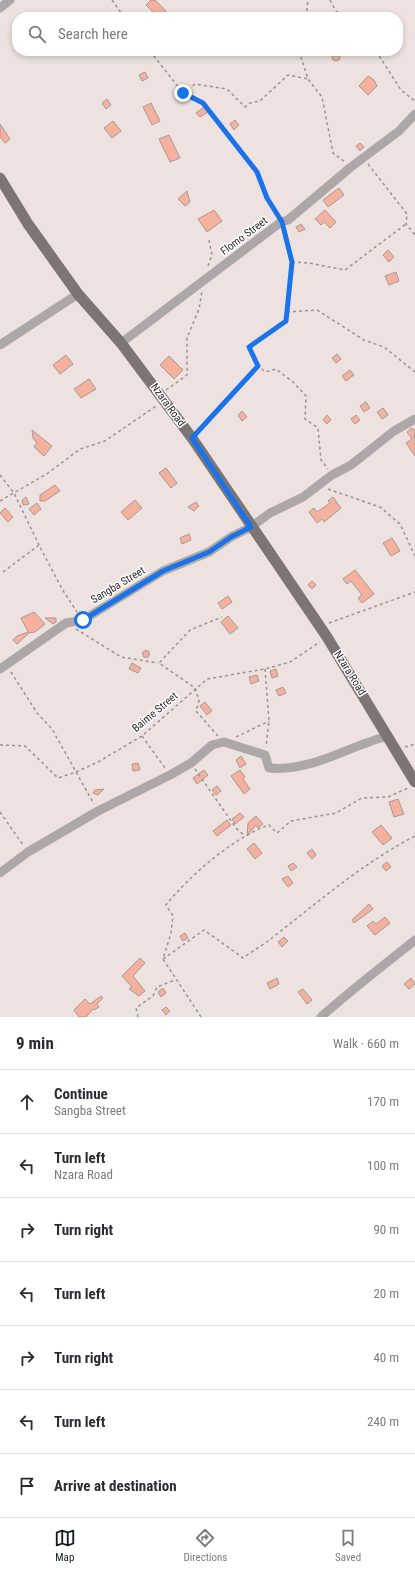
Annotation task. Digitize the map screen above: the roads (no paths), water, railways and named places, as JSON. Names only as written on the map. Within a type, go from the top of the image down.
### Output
[{"type":"main road","name":"Nzara Road","points":[[0,178],[28,224],[78,294],[121,343],[192,438],[327,637],[388,736],[412,785]]},
{"type":"street","points":[[0,8],[10,0]]},
{"type":"street","name":"Flomo Street","points":[[121,343],[282,222],[288,220],[350,167],[399,131],[415,114]]},
{"type":"street","points":[[0,345],[78,294]]},
{"type":"street","name":"Sangba Street","points":[[3,667],[66,623],[83,620],[163,571],[209,552],[231,537],[251,527],[270,513],[303,496],[332,475],[351,465],[394,431],[415,419]]},
{"type":"street","points":[[0,873],[28,852],[98,811],[170,776],[191,763],[212,745],[224,742],[265,755],[269,768],[278,769],[311,764],[341,754],[369,740],[388,736]]},
{"type":"street","points":[[320,1017],[356,985],[373,975],[415,940]]}]
